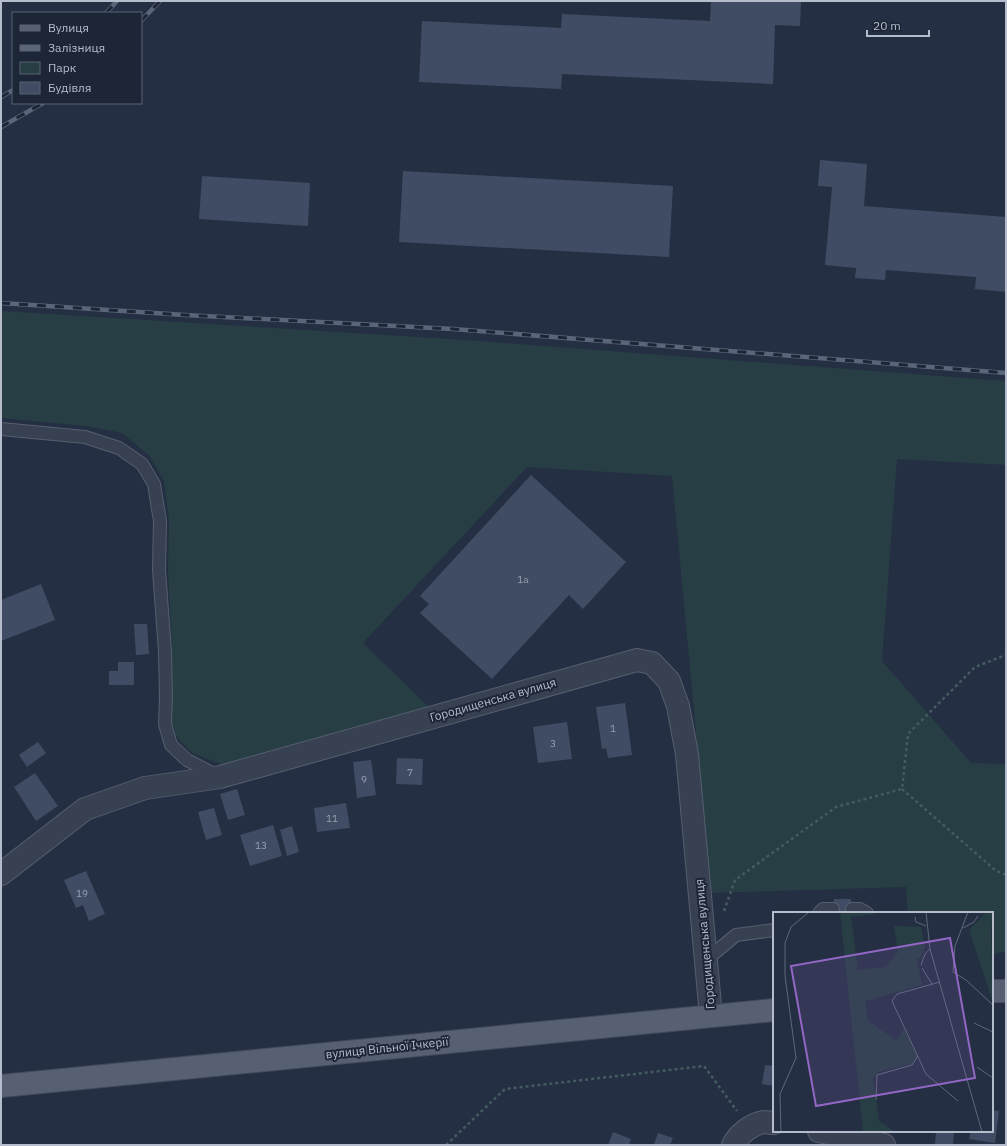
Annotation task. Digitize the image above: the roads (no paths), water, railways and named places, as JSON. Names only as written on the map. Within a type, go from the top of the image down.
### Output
[{"type":"main road","points":[[993,991],[1006,991]]},
{"type":"main road","name":"вулиця Вільної Ічкерії","points":[[1,1086],[773,1010]]},
{"type":"street","name":"Городищенська вулиця","points":[[1,874],[85,809],[145,788],[220,777],[637,660],[652,663],[669,681],[680,713],[687,754],[711,1016]]},
{"type":"street","points":[[733,1145],[737,1138],[749,1128],[763,1122],[773,1123]]},
{"type":"street","points":[[824,1132],[884,1145]]},
{"type":"lane","points":[[1,429],[85,437],[119,448],[142,464],[154,484],[160,521],[159,570],[165,652],[165,724],[171,744],[187,760],[220,777]]},
{"type":"lane","points":[[820,912],[823,909],[833,909]]},
{"type":"lane","points":[[852,909],[860,909],[865,912]]},
{"type":"lane","points":[[706,960],[736,935],[773,930]]},
{"type":"railway","points":[[107,12],[117,1]]},
{"type":"railway","points":[[142,20],[160,1]]},
{"type":"railway","points":[[1,97],[12,91]]},
{"type":"railway","points":[[1,127],[41,104]]},
{"type":"railway","points":[[1,303],[185,315],[453,329],[1006,373]]}]
